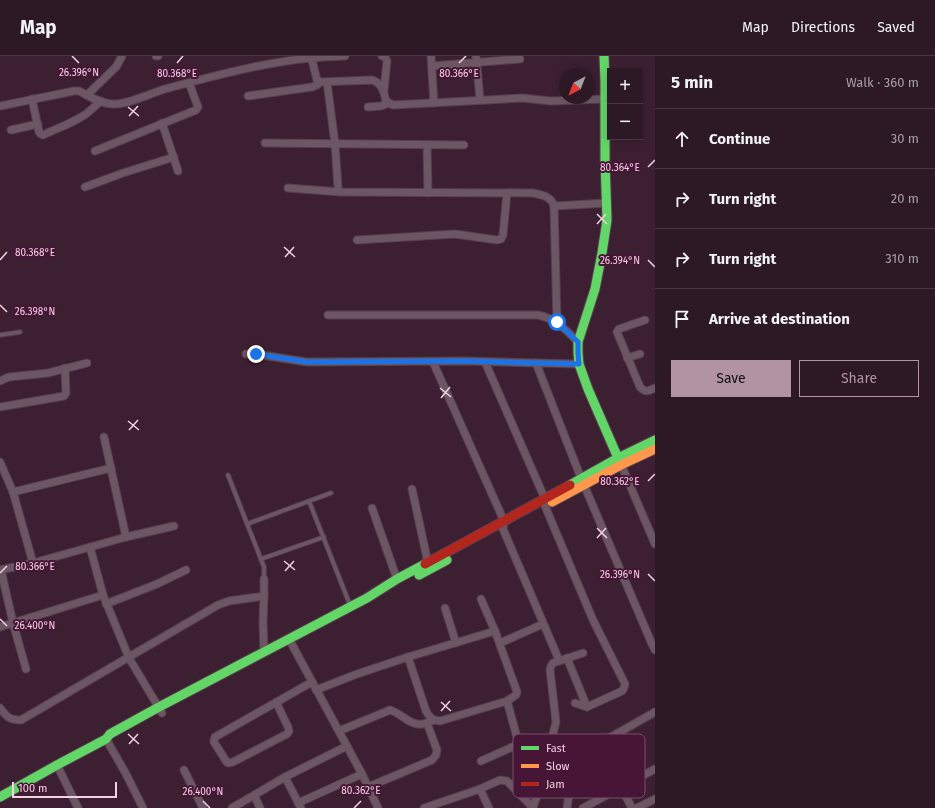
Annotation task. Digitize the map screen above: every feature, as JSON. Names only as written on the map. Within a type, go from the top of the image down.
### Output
[{"type":"street","points":[[88,95],[116,67],[122,56]]},
{"type":"street","points":[[0,106],[74,91],[79,91],[114,105],[164,89],[252,67],[311,57],[345,56]]},
{"type":"street","points":[[431,56],[434,103]]},
{"type":"street","points":[[604,56],[607,220],[595,289],[578,342],[579,364],[588,389],[655,544]]},
{"type":"street","points":[[311,57],[317,80],[323,82],[372,80],[378,83],[384,90]]},
{"type":"street","points":[[384,57],[387,61],[384,90],[386,101],[389,104]]},
{"type":"street","points":[[432,66],[476,59],[520,59]]},
{"type":"street","points":[[476,59],[480,100]]},
{"type":"street","points":[[248,96],[312,87],[323,82]]},
{"type":"street","points":[[323,82],[335,144],[338,190],[341,192]]},
{"type":"street","points":[[95,151],[196,110],[198,107],[189,83]]},
{"type":"street","points":[[368,107],[389,104],[522,98],[551,101],[605,99]]},
{"type":"street","points":[[32,99],[39,132],[43,135],[86,114],[101,101]]},
{"type":"street","points":[[162,123],[178,171]]},
{"type":"street","points":[[11,130],[38,124]]},
{"type":"street","points":[[265,143],[464,145]]},
{"type":"street","points":[[427,145],[428,193]]},
{"type":"street","points":[[85,187],[174,157]]},
{"type":"street","points":[[288,188],[341,192],[533,193],[546,196],[552,200],[554,206],[557,322]]},
{"type":"street","points":[[357,240],[455,234],[497,240],[501,239],[503,235],[507,193]]},
{"type":"street","points":[[554,206],[607,203]]},
{"type":"street","points":[[328,315],[538,315],[545,316],[557,322],[578,342]]},
{"type":"street","points":[[645,320],[619,329],[617,332],[640,387],[644,391],[655,388]]},
{"type":"street","points":[[246,354],[256,354],[307,362],[485,362],[579,364]]},
{"type":"street","points":[[627,358],[640,354]]},
{"type":"street","points":[[433,362],[503,525],[543,624],[587,707]]},
{"type":"street","points":[[485,362],[545,502],[593,620],[625,684],[622,691],[587,707],[575,704]]},
{"type":"street","points":[[0,381],[9,377],[48,373],[87,363]]},
{"type":"street","points":[[536,363],[583,482],[655,650]]},
{"type":"street","points":[[0,407],[64,396],[66,393],[65,368]]},
{"type":"street","points":[[104,437],[126,538]]},
{"type":"street","points":[[161,710],[264,652],[290,642],[370,603],[431,569],[503,525],[620,462],[655,440]]},
{"type":"street","points":[[620,462],[655,449]]},
{"type":"street","points":[[0,462],[13,492],[33,563]]},
{"type":"street","points":[[13,492],[111,468]]},
{"type":"street","points":[[412,489],[428,563]]},
{"type":"street","points":[[372,508],[397,579]]},
{"type":"street","points":[[0,797],[106,739],[110,734],[220,681],[367,598],[397,579],[503,525]]},
{"type":"street","points":[[26,669],[0,570],[33,563],[174,526]]},
{"type":"street","points":[[90,547],[102,595],[129,658],[161,710]]},
{"type":"street","points":[[106,604],[157,584],[186,570]]},
{"type":"street","points":[[264,579],[264,652]]},
{"type":"street","points":[[0,627],[102,595]]},
{"type":"street","points":[[0,708],[11,720],[21,720],[218,605],[229,601],[264,596]]},
{"type":"street","points":[[339,731],[390,710],[415,724],[422,724],[431,721],[440,721],[507,701],[516,695],[517,692],[500,643],[480,599]]},
{"type":"street","points":[[445,608],[456,643]]},
{"type":"street","points":[[500,643],[543,624]]},
{"type":"street","points":[[316,690],[357,674],[408,657],[495,631]]},
{"type":"street","points":[[290,642],[362,774],[378,808]]},
{"type":"street","points":[[553,734],[556,722],[550,666],[553,663],[583,653]]},
{"type":"street","points":[[368,787],[432,760],[436,755],[437,750],[431,721],[426,711],[408,657]]},
{"type":"street","points":[[276,702],[288,727],[289,731],[287,734],[233,762],[226,761],[214,742],[215,736],[276,702],[312,682]]},
{"type":"street","points":[[507,701],[515,734]]},
{"type":"street","points":[[616,734],[655,712]]},
{"type":"street","points":[[106,739],[143,808]]},
{"type":"street","points":[[232,808],[285,777],[347,746]]},
{"type":"street","points":[[481,761],[513,746]]},
{"type":"street","points":[[57,765],[78,808]]},
{"type":"street","points":[[645,775],[655,769]]},
{"type":"street","points":[[184,770],[203,808]]},
{"type":"street","points":[[285,777],[299,806],[362,774]]},
{"type":"street","points":[[424,808],[480,789],[500,780],[507,782],[513,788]]},
{"type":"street","points":[[480,789],[489,808]]},
{"type":"street","points":[[254,795],[260,808]]},
{"type":"street","points":[[523,798],[533,808],[536,798]]},
{"type":"street","points":[[567,808],[568,798]]},
{"type":"street","points":[[626,798],[632,808]]},
{"type":"street","points":[[583,808],[599,799]]},
{"type":"street","points":[[637,808],[655,799]]},
{"type":"lane","points":[[0,335],[20,332]]},
{"type":"lane","points":[[228,475],[264,567],[264,579]]},
{"type":"lane","points":[[247,524],[331,493]]},
{"type":"lane","points":[[310,501],[351,606]]},
{"type":"lane","points":[[261,559],[324,536]]},
{"type":"traffic: fast","points":[[604,56],[607,220],[595,289],[578,342],[578,353],[579,364],[588,389],[618,458]]},
{"type":"traffic: fast","points":[[570,485],[618,458],[655,440]]},
{"type":"traffic: fast","points":[[419,575],[447,560]]},
{"type":"traffic: fast","points":[[0,797],[106,739],[110,734],[159,707],[367,598],[397,579],[425,564]]},
{"type":"traffic: slow","points":[[552,502],[621,465],[655,449]]},
{"type":"traffic: jam","points":[[425,564],[570,485]]},
{"type":"route","points":[[256,354],[307,362],[464,361],[579,364],[578,342],[557,322]]}]
